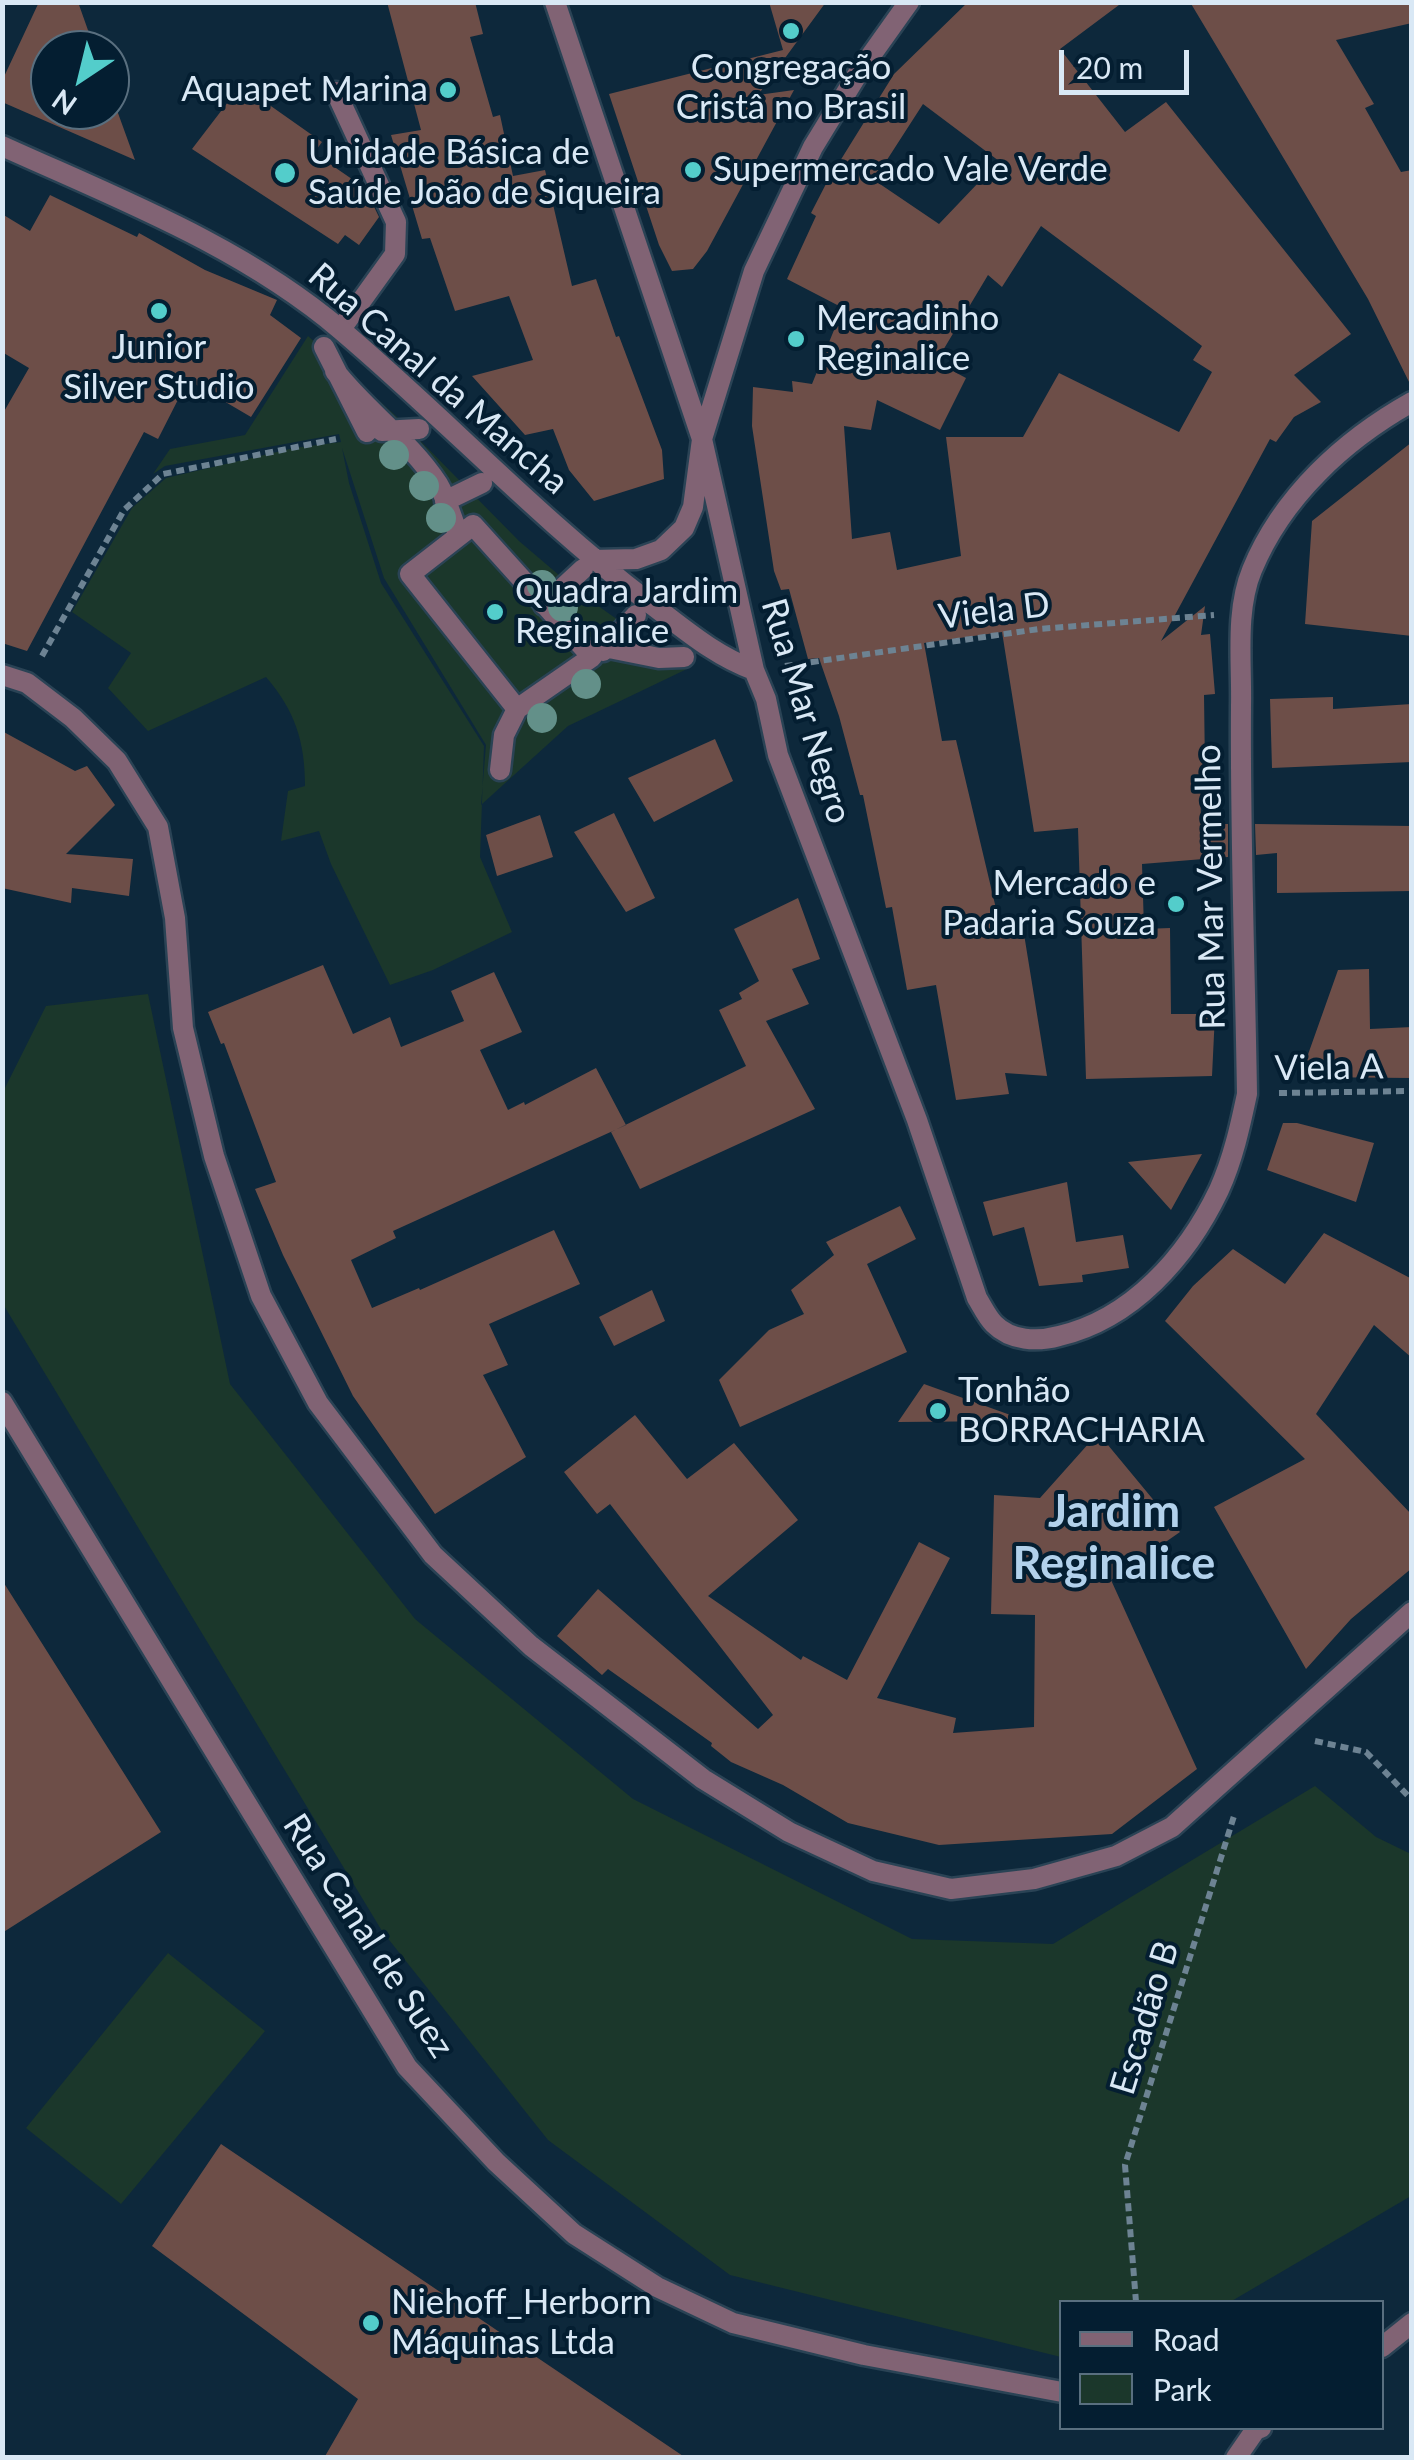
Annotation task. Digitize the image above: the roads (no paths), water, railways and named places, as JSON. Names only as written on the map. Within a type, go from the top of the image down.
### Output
[{"type":"street","name":"Rua Mar Negro","points":[[555,2],[702,439],[754,670],[766,700],[778,755],[918,1120],[977,1298],[994,1324],[1014,1336],[1039,1341]]},
{"type":"street","points":[[544,605],[588,564],[636,559],[661,550],[684,528],[693,507],[702,439],[754,271],[814,146],[908,2]]},
{"type":"street","points":[[336,92],[396,222],[395,254],[340,329]]},
{"type":"street","name":"Rua Canal da Mancha","points":[[2,146],[155,216],[269,274],[340,329],[588,564],[724,658],[754,670]]},
{"type":"street","points":[[324,346],[359,433],[420,429]]},
{"type":"street","points":[[335,370],[353,394],[420,460],[440,487],[459,536]]},
{"type":"street","name":"Rua Mar Vermelho","points":[[1039,1341],[1080,1332],[1128,1306],[1170,1265],[1202,1222],[1219,1190],[1235,1149],[1247,1094],[1241,734],[1242,613],[1251,572],[1274,528],[1315,475],[1368,426],[1412,402]]},
{"type":"street","points":[[445,501],[482,482]]},
{"type":"street","points":[[517,709],[410,574],[473,525],[544,605],[600,652],[684,657]]},
{"type":"street","points":[[500,770],[504,735],[517,709],[600,652],[636,615]]},
{"type":"street","points":[[2,676],[27,683],[73,718],[117,761],[158,827],[175,918],[183,1028],[214,1156],[261,1296],[318,1403],[433,1555],[532,1646],[703,1779],[789,1832],[873,1872],[951,1889],[1034,1879],[1116,1856],[1172,1827],[1412,1612]]},
{"type":"street","name":"Rua Canal de Suez","points":[[2,1402],[408,2067],[496,2162],[574,2234],[657,2287],[733,2323],[864,2355],[1059,2391]]},
{"type":"street","points":[[1384,2345],[1412,2323]]},
{"type":"street","points":[[1236,2458],[1255,2430]]},
{"type":"place","name":"Congregação Cristâ no Brasil","points":[[791,31]]},
{"type":"place","name":"Aquapet Marina","points":[[448,90]]},
{"type":"place","name":"Supermercado Vale Verde","points":[[693,170]]},
{"type":"place","name":"Unidade Básica de Saúde João de Siqueira","points":[[285,173]]},
{"type":"place","name":"Junior Silver Studio","points":[[159,311]]},
{"type":"place","name":"Mercadinho Reginalice","points":[[796,339]]},
{"type":"place","name":"Quadra Jardim Reginalice","points":[[495,612]]},
{"type":"place","name":"Mercado e Padaria Souza","points":[[1176,904]]},
{"type":"place","name":"Tonhão BORRACHARIA","points":[[938,1411]]},
{"type":"place","name":"Niehoff_Herborn Máquinas Ltda","points":[[371,2323]]},
{"type":"district","name":"Jardim Reginalice","points":[[1114,1538]]}]
